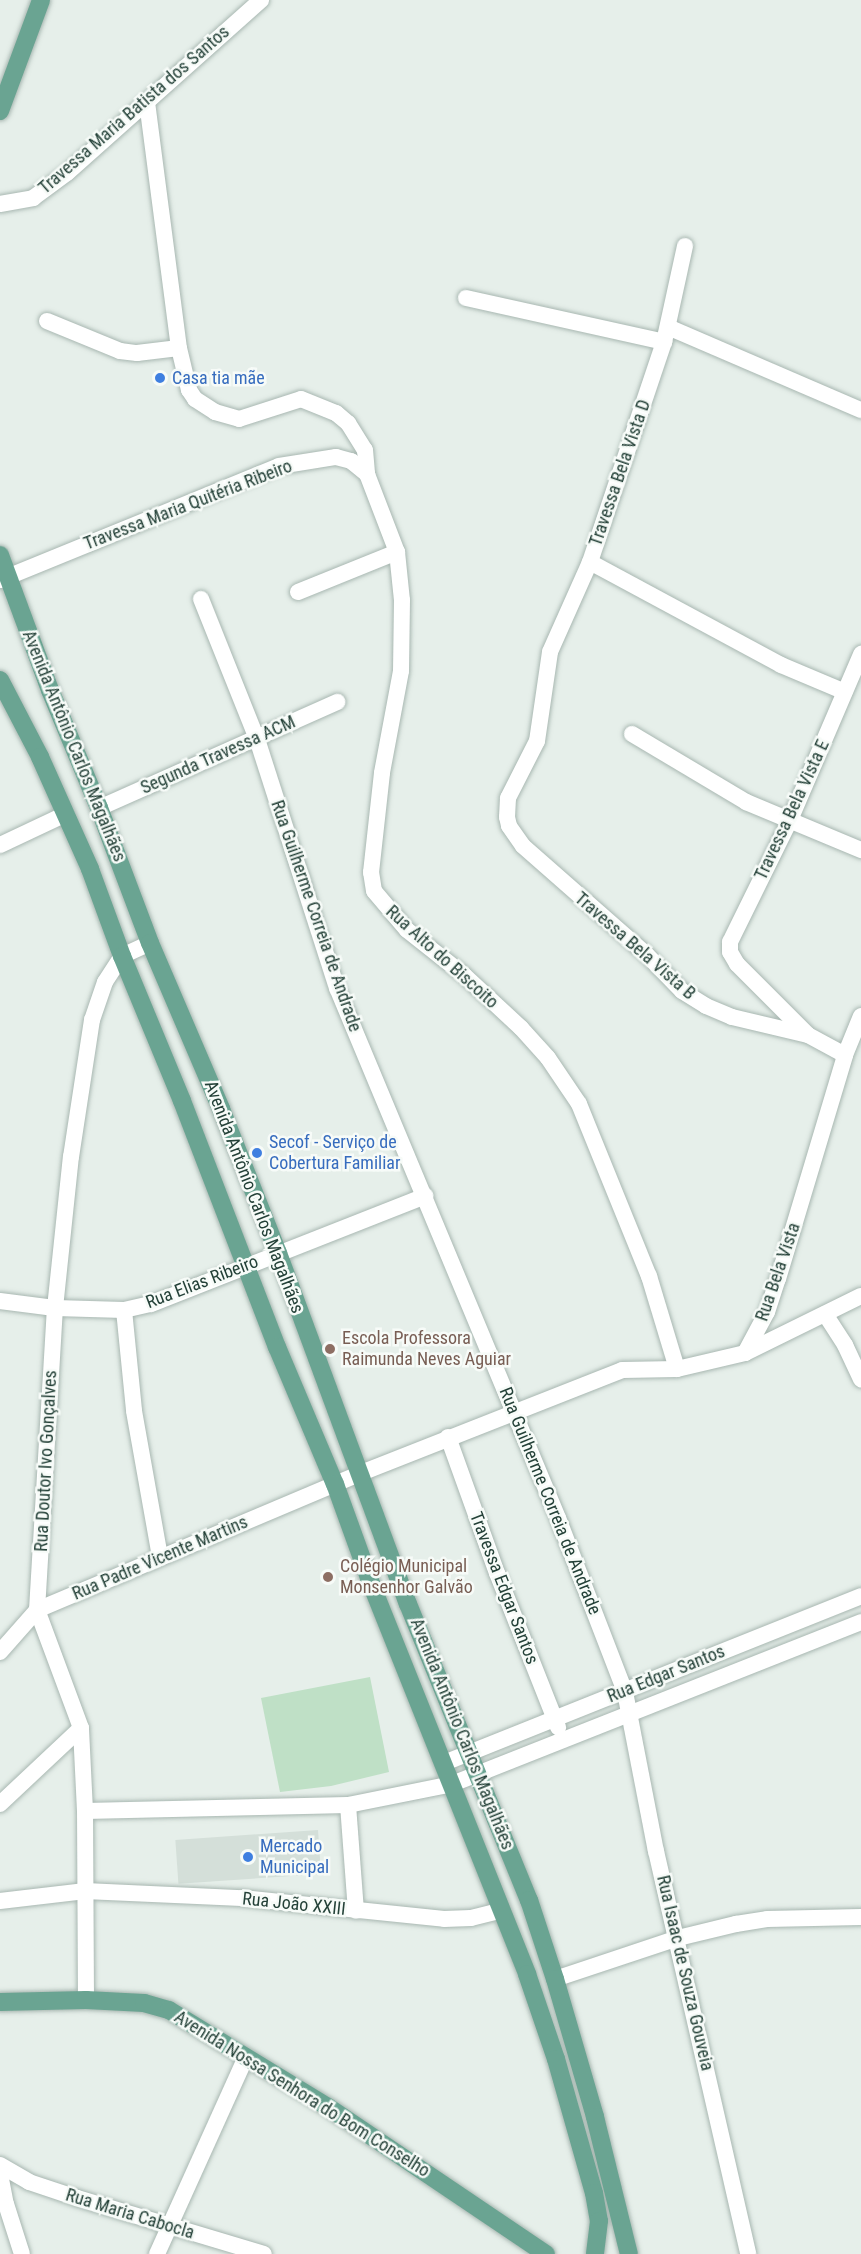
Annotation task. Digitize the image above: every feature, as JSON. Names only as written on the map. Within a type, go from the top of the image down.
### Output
[{"type":"main road","points":[[0,111],[41,0]]},
{"type":"main road","name":"Avenida Antônio Carlos Magalhães","points":[[0,555],[4,578],[99,808],[150,943],[221,1109],[278,1253],[408,1604],[480,1774],[529,1900],[596,2117],[629,2254]]},
{"type":"main road","name":"Avenida Antônio Carlos Magalhães","points":[[0,680],[66,814],[90,869],[122,956],[335,1484],[372,1586],[502,1910],[556,2059],[594,2193],[599,2221],[595,2254]]},
{"type":"main road","name":"Avenida Nossa Senhora do Bom Conselho","points":[[0,2002],[86,2000],[144,2003],[169,2010],[417,2165],[546,2254]]},
{"type":"street","name":"Travessa Maria Batista dos Santos","points":[[0,204],[33,198],[67,173],[261,0]]},
{"type":"street","name":"Rua Alto do Biscoito","points":[[147,102],[179,348],[189,390],[195,399],[215,412],[239,419],[301,399],[336,413],[348,423],[365,450],[367,474],[397,552],[402,600],[401,670],[382,773],[371,872],[374,891],[407,930],[464,975],[521,1028],[548,1058],[579,1104],[649,1276],[677,1369]]},
{"type":"street","name":"Travessa Bela Vista D","points":[[685,246],[666,334],[590,562],[782,665],[845,692]]},
{"type":"street","points":[[466,298],[666,334],[861,410]]},
{"type":"street","points":[[47,321],[120,351],[136,353],[179,348]]},
{"type":"street","name":"Travessa Maria Quitéria Ribeiro","points":[[4,578],[279,466],[336,457],[351,461],[367,474]]},
{"type":"street","points":[[298,592],[397,552]]},
{"type":"street","name":"Travessa Bela Vista B","points":[[590,562],[556,632],[546,669],[537,741],[512,789],[506,807],[509,826],[514,835],[562,882],[646,954],[682,991],[705,1006],[732,1017],[808,1035],[845,1055]]},
{"type":"street","name":"Rua Guilherme Correia de Andrade","points":[[201,599],[257,739],[337,988],[514,1412],[606,1638],[625,1692]]},
{"type":"street","name":"Travessa Bela Vista E","points":[[808,1035],[737,964],[730,952],[734,932],[790,820],[861,654]]},
{"type":"street","name":"Segunda Travessa ACM","points":[[99,808],[337,702]]},
{"type":"street","points":[[632,734],[746,802],[861,850]]},
{"type":"street","points":[[0,845],[66,814]]},
{"type":"street","points":[[122,956],[150,943]]},
{"type":"street","name":"Rua Doutor Ivo Gonçalves","points":[[86,2000],[85,1811],[81,1728],[37,1610],[55,1308],[87,1041],[97,1001],[122,956]]},
{"type":"street","name":"Rua Bela Vista","points":[[745,1353],[767,1312],[845,1055],[857,1037],[861,1016]]},
{"type":"street","name":"Rua Elias Ribeiro","points":[[0,1301],[55,1308],[124,1310],[194,1289],[245,1265],[424,1196]]},
{"type":"street","points":[[335,1484],[448,1437],[622,1370],[677,1369],[745,1353],[861,1296]]},
{"type":"street","points":[[124,1310],[134,1411],[160,1557]]},
{"type":"street","points":[[825,1314],[845,1345],[861,1379]]},
{"type":"street","name":"Travessa Edgar Santos","points":[[448,1437],[496,1572],[563,1739]]},
{"type":"street","name":"Rua Padre Vicente Martins","points":[[0,1652],[37,1610],[335,1484]]},
{"type":"street","name":"Rua Edgar Santos","points":[[444,1763],[554,1717],[625,1692],[861,1596]]},
{"type":"street","name":"Rua Edgar Santos","points":[[452,1784],[861,1622]]},
{"type":"street","name":"Rua Isaac de Souza Gouveia","points":[[625,1692],[656,1851],[678,1938],[748,2254]]},
{"type":"street","points":[[0,1804],[81,1728]]},
{"type":"street","points":[[85,1811],[348,1805],[452,1784]]},
{"type":"street","points":[[348,1805],[356,1911]]},
{"type":"street","name":"Rua João XXIII","points":[[0,1901],[85,1891],[242,1898],[356,1911],[461,1919],[502,1910]]},
{"type":"street","points":[[555,1979],[678,1938],[767,1919],[861,1917]]},
{"type":"street","points":[[157,2254],[246,2057]]},
{"type":"street","name":"Rua Maria Cabocla","points":[[0,2165],[28,2182],[264,2254]]},
{"type":"street","points":[[0,2174],[8,2213],[22,2254]]},
{"type":"shaded area","name":"Mercado Municipal","points":[[318,1830],[321,1874],[178,1884],[175,1840]]},
{"type":"green space","points":[[370,1677],[389,1772],[331,1786],[280,1792],[261,1698]]},
{"type":"place","name":"Casa tia mãe","points":[[160,378]]},
{"type":"place","name":"Secof - Serviço de Cobertura Familiar","points":[[257,1153]]},
{"type":"place","name":"Escola Professora Raimunda Neves Aguiar","points":[[330,1349]]},
{"type":"place","name":"Colégio Municipal Monsenhor Galvão","points":[[328,1577]]},
{"type":"place","name":"Mercado Municipal","points":[[248,1857]]}]
